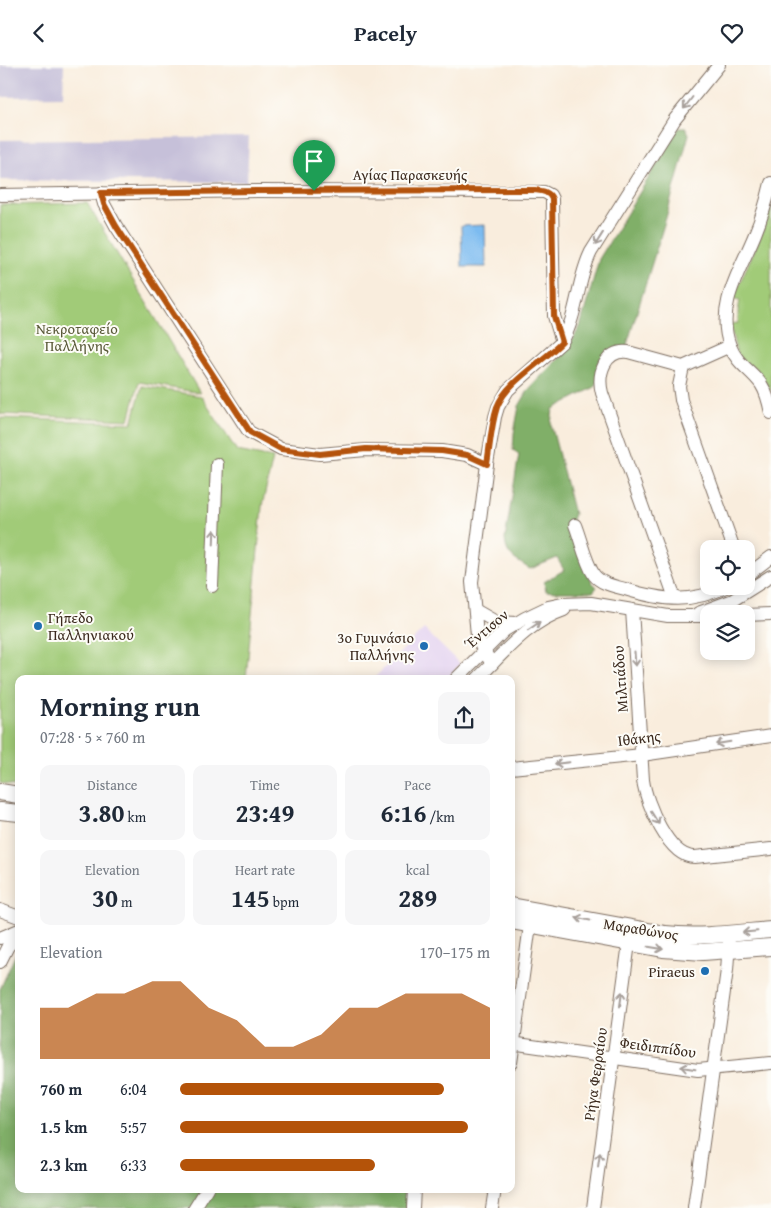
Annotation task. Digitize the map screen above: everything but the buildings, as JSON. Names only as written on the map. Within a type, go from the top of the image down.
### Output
[{"type":"main road","points":[[0,792],[15,794]]},
{"type":"main road","points":[[0,811],[15,813]]},
{"type":"main road","name":"Μαραθώνος","points":[[515,907],[664,934],[699,936],[771,930]]},
{"type":"main road","name":"Μαραθώνος","points":[[515,922],[683,951],[729,951],[771,947]]},
{"type":"street","points":[[495,661],[486,647],[482,619],[475,610],[472,575],[487,464],[498,407],[503,397],[520,379],[562,342],[568,331],[582,274],[592,252],[675,119],[719,65]]},
{"type":"street","points":[[771,183],[762,216],[726,304],[726,324],[730,346],[738,362],[762,386],[771,413]]},
{"type":"street","name":"Αγίας Παρασκευής","points":[[0,195],[286,191],[544,191],[552,199],[554,316],[562,342]]},
{"type":"street","points":[[101,193],[104,204],[116,226],[250,432],[281,449],[320,454],[366,449],[442,451],[467,455],[487,464]]},
{"type":"street","points":[[674,599],[602,393],[600,382],[606,360],[621,352],[628,352],[683,367],[730,346]]},
{"type":"street","points":[[683,367],[679,386],[680,400],[731,540]]},
{"type":"street","points":[[212,585],[217,464]]},
{"type":"street","points":[[575,525],[590,567],[604,583],[654,598],[692,598],[705,595]]},
{"type":"street","points":[[755,569],[771,557]]},
{"type":"street","points":[[686,616],[734,600],[771,576]]},
{"type":"street","name":"Έντισον","points":[[460,675],[486,647],[517,623],[535,612],[548,607],[562,604],[596,603],[668,616],[700,616]]},
{"type":"street","name":"Έντισον","points":[[481,675],[527,631],[548,617],[573,608],[596,603]]},
{"type":"street","points":[[475,610],[496,622],[517,623]]},
{"type":"street","name":"Μιλτιάδου","points":[[632,610],[644,788],[650,809],[679,852],[690,857],[771,849]]},
{"type":"street","points":[[755,615],[771,614]]},
{"type":"street","name":"Ιθάκης","points":[[515,768],[642,755],[771,736]]},
{"type":"street","points":[[0,910],[15,916]]},
{"type":"street","points":[[515,1029],[530,925]]},
{"type":"street","points":[[0,938],[15,932]]},
{"type":"street","points":[[694,1208],[729,951],[728,934]]},
{"type":"street","points":[[0,962],[8,946],[15,940]]},
{"type":"street","name":"Ρήγα Φερραίου","points":[[593,1208],[629,943]]},
{"type":"street","name":"Φειδιππίδου","points":[[515,1043],[698,1070],[771,1063]]},
{"type":"street","points":[[196,1208],[205,1193]]},
{"type":"street","points":[[413,1208],[414,1193]]},
{"type":"street","points":[[492,1208],[494,1193]]},
{"type":"shaded area","points":[[0,65],[64,65],[63,96],[0,97]]},
{"type":"shaded area","points":[[249,137],[247,182],[0,180],[0,140]]},
{"type":"shaded area","name":"3ο Γυμνάσιο Παλλήνης","points":[[424,629],[460,664],[450,675],[377,675]]},
{"type":"green space","points":[[679,128],[686,128],[689,134],[666,218],[626,348],[615,349],[595,387],[553,409],[551,424],[574,514],[570,525],[592,582],[597,587],[593,592],[546,591],[544,582],[564,570],[557,558],[530,569],[510,554],[507,550],[505,539],[519,454],[513,450],[519,406],[529,389],[567,349],[580,327],[599,259]]},
{"type":"green space","name":"Νεκροταφείο Παλλήνης","points":[[87,203],[200,393],[139,382],[129,420],[0,414],[0,205]]},
{"type":"green space","points":[[771,206],[771,392],[756,368],[747,365],[737,356],[730,324],[738,323],[740,300],[733,298],[763,231]]},
{"type":"green space","points":[[142,386],[201,396],[237,451],[273,458],[262,506],[246,675],[15,675],[15,786],[0,783],[0,418],[132,423]]},
{"type":"green space","points":[[15,956],[15,1193],[409,1193],[407,1208],[0,1208],[0,989]]},
{"type":"water","points":[[485,225],[486,267],[462,267],[461,226]]},
{"type":"place","name":"Γήπεδο Παλληνιακού","points":[[38,626]]},
{"type":"place","name":"3ο Γυμνάσιο Παλλήνης","points":[[424,646]]},
{"type":"place","name":"Piraeus","points":[[705,971]]},
{"type":"route","points":[[534,190],[544,191],[550,195],[552,199],[554,316],[562,342],[508,390],[503,397],[495,417],[487,464],[467,455],[442,451],[366,449],[320,454],[281,449],[250,432],[116,226],[104,204],[101,193],[314,191],[534,190]]}]
